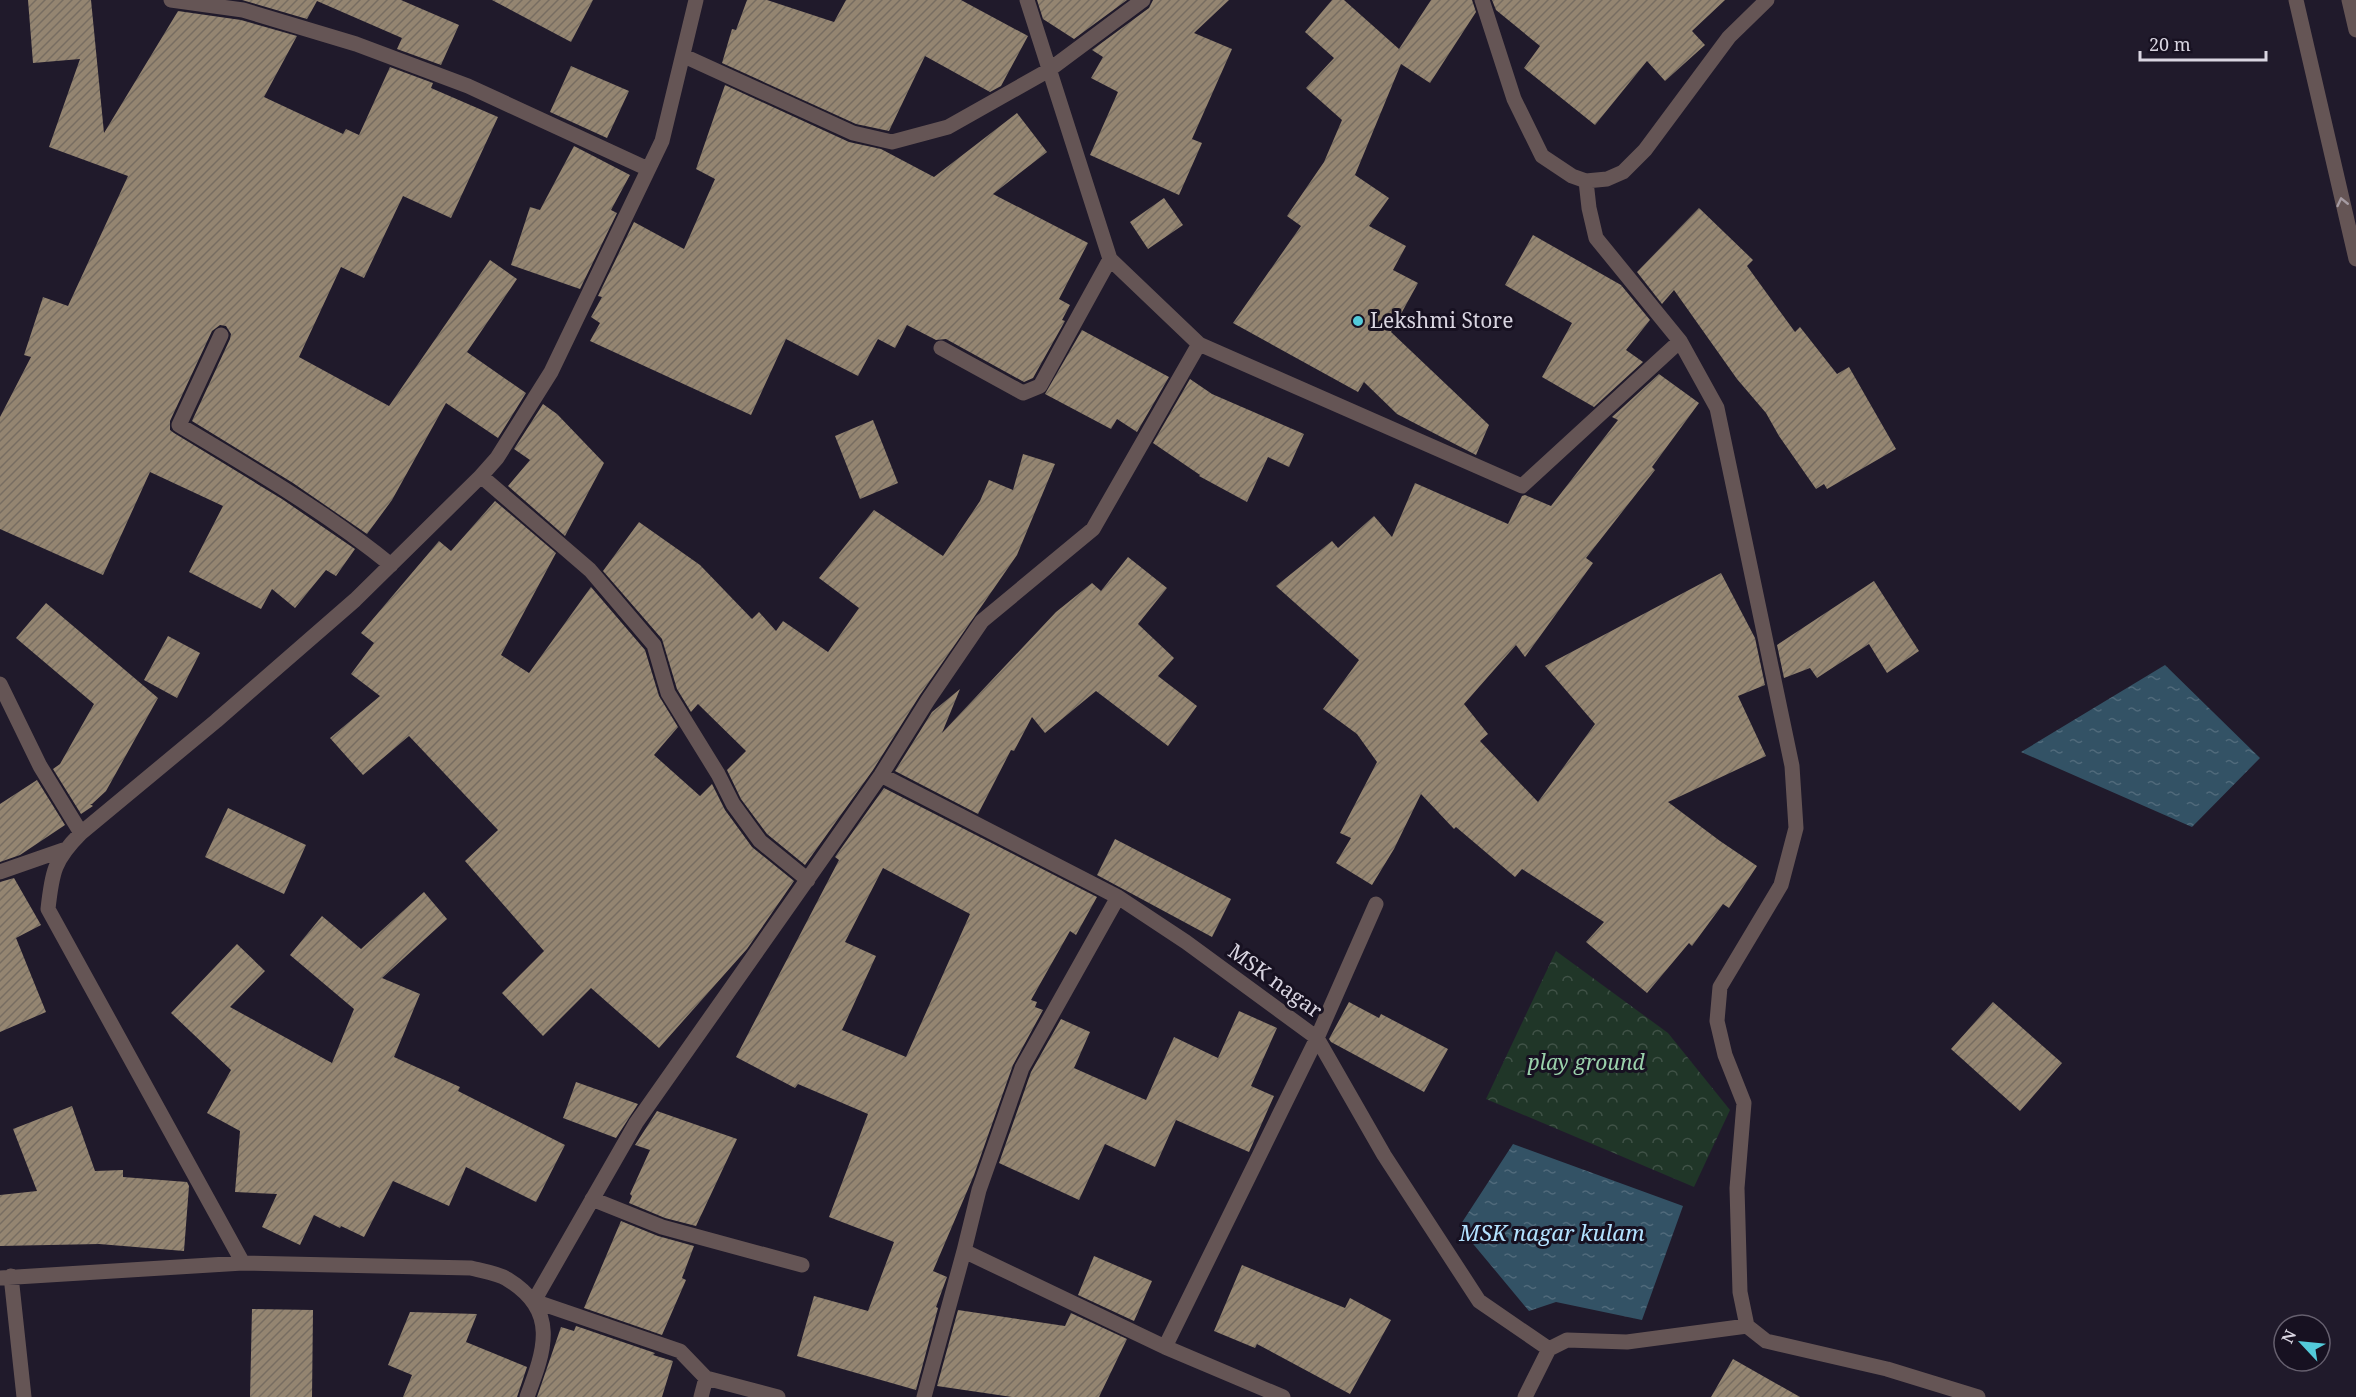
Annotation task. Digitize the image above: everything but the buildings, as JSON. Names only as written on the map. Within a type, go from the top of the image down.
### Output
[{"type":"street","points":[[171,0],[243,10],[356,44],[468,86],[648,169]]},
{"type":"street","points":[[243,1263],[48,909],[51,878],[63,850],[81,832],[216,722],[355,600],[481,476],[496,458],[551,372],[662,141],[696,0]]},
{"type":"street","points":[[1027,0],[1110,259],[1200,344],[1522,486],[1680,342]]},
{"type":"street","points":[[684,56],[853,133],[892,142],[948,127],[1049,70],[1143,0]]},
{"type":"street","points":[[1482,0],[1514,99],[1542,156],[1572,176],[1586,181],[1608,179],[1623,172],[1646,150],[1729,37],[1767,0]]},
{"type":"street","points":[[2296,0],[2356,258]]},
{"type":"street","points":[[2349,0],[2356,30]]},
{"type":"street","points":[[1586,181],[1588,208],[1596,238],[1680,342],[1717,408],[1792,766],[1796,828],[1781,885],[1720,987],[1717,1021],[1725,1055],[1744,1103],[1737,1188],[1740,1292],[1747,1326],[1766,1341],[1887,1369],[1978,1397]]},
{"type":"street","points":[[941,348],[1023,393],[1040,386],[1110,259]]},
{"type":"street","points":[[221,335],[179,425],[243,463],[363,542],[391,565]]},
{"type":"street","points":[[534,1301],[636,1123],[808,880],[982,621],[1093,529],[1200,344]]},
{"type":"street","points":[[481,476],[590,570],[654,645],[668,693],[718,774],[733,804],[760,841],[808,880]]},
{"type":"street","points":[[0,684],[40,766],[81,832]]},
{"type":"street","name":"MSK nagar","points":[[880,775],[1118,897],[1186,942],[1317,1038],[1384,1155],[1479,1300],[1549,1349]]},
{"type":"street","points":[[0,872],[63,850]]},
{"type":"street","points":[[924,1397],[964,1251],[978,1190],[1022,1068],[1118,897]]},
{"type":"street","points":[[1165,1347],[1317,1038],[1376,904]]},
{"type":"street","points":[[592,1199],[662,1227],[802,1265]]},
{"type":"street","points":[[964,1251],[1165,1347],[1283,1397]]},
{"type":"street","points":[[24,1397],[6,1277],[243,1263],[471,1268],[506,1278],[534,1301],[680,1351],[706,1378],[778,1397]]},
{"type":"street","points":[[527,1397],[539,1367],[545,1328],[534,1301]]},
{"type":"street","points":[[1525,1397],[1549,1349],[1567,1340],[1627,1342],[1747,1326]]},
{"type":"street","points":[[701,1397],[706,1378]]},
{"type":"green space","name":"play ground","points":[[1556,951],[1668,1033],[1730,1110],[1694,1187],[1486,1099]]},
{"type":"water","points":[[2165,665],[2260,758],[2192,827],[2021,752]]},
{"type":"water","name":"MSK nagar kulam","points":[[1513,1144],[1683,1206],[1642,1320],[1556,1302],[1529,1311],[1459,1227]]},
{"type":"place","name":"Lekshmi Store","points":[[1358,321]]}]
